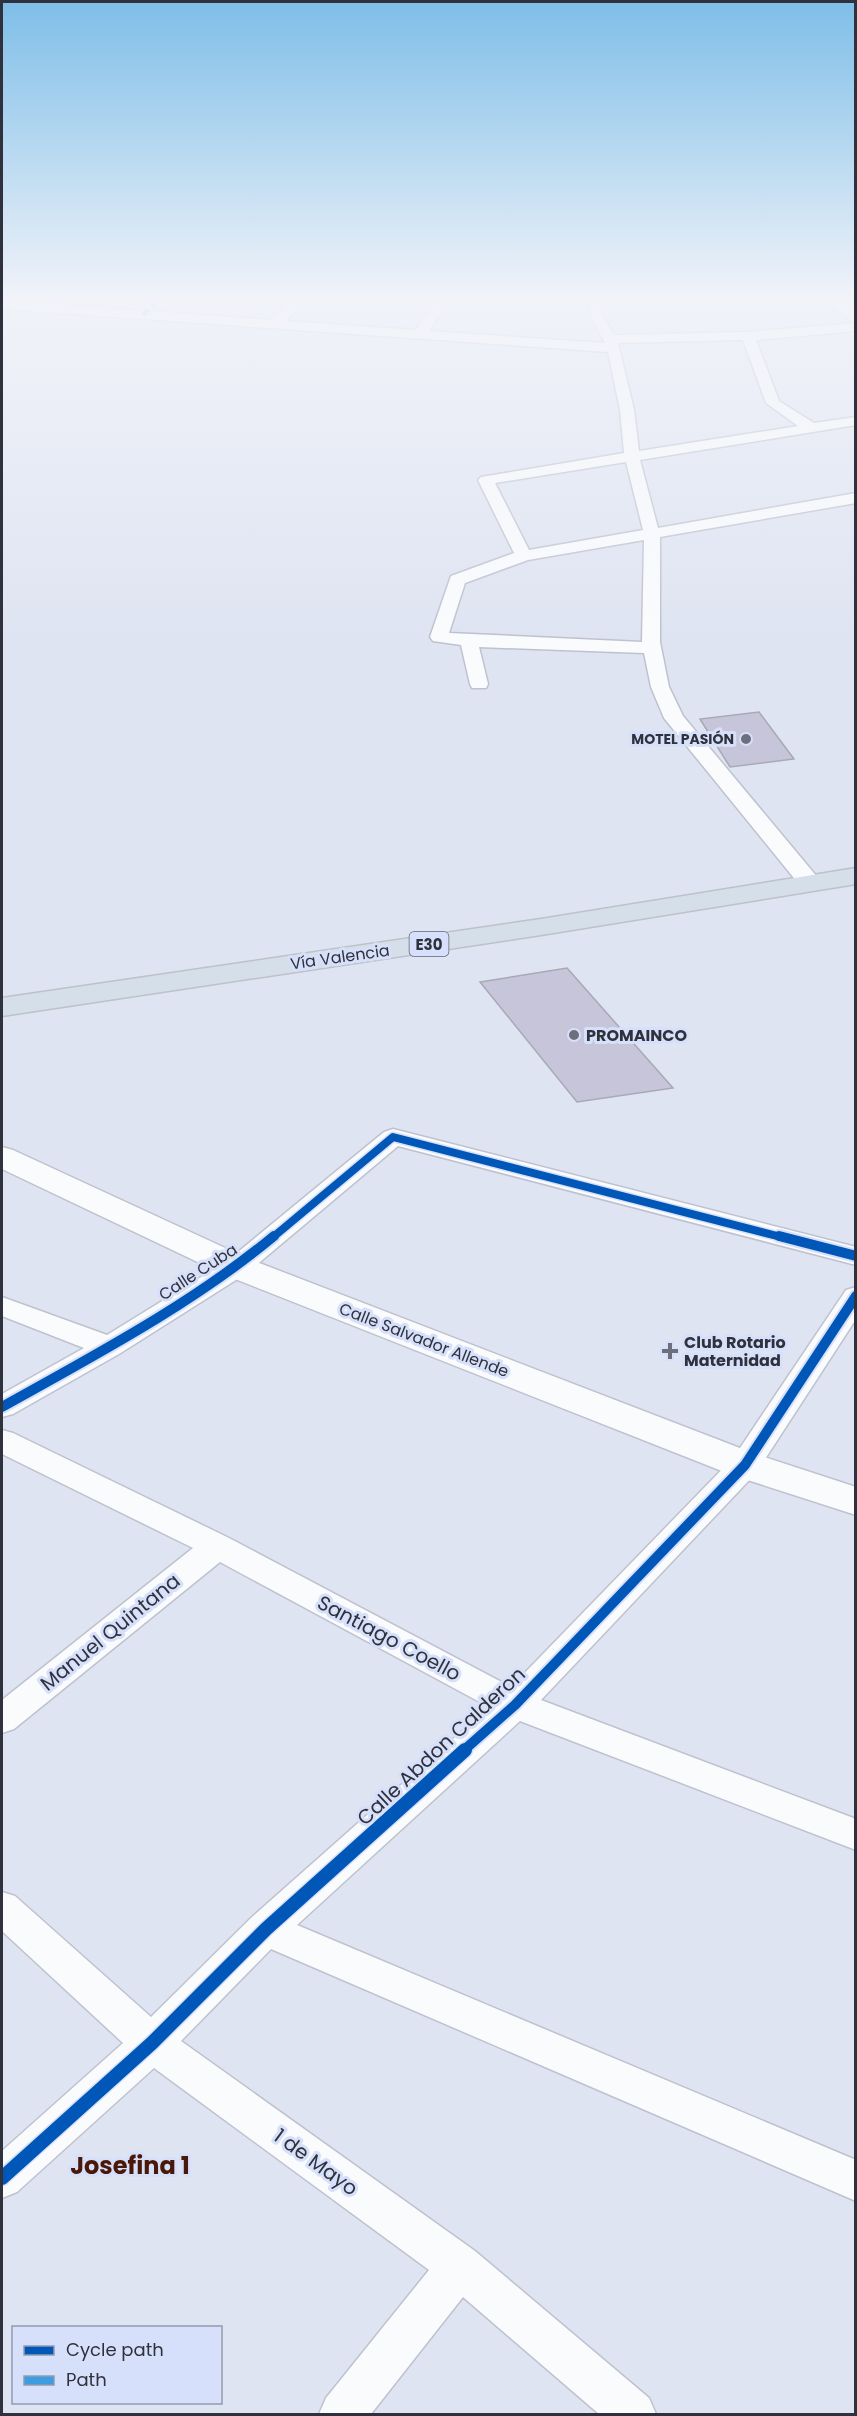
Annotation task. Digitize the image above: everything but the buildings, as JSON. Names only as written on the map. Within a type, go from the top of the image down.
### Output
[{"type":"highway","name":"Vía Valencia","points":[[2,1006],[541,927],[855,876]]},
{"type":"street","points":[[627,410],[632,457],[652,534],[651,642],[660,687],[674,718],[810,883]]},
{"type":"street","points":[[783,410],[811,428]]},
{"type":"street","points":[[525,555],[486,480],[855,421]]},
{"type":"street","points":[[653,648],[469,641],[439,637],[457,580],[525,555],[855,498]]},
{"type":"street","points":[[469,641],[479,684]]},
{"type":"street","name":"Calle Cuba","points":[[2,1407],[109,1347],[237,1267],[393,1137],[855,1256]]},
{"type":"street","name":"Calle Salvador Allende","points":[[2,1157],[237,1267],[745,1465],[855,1501]]},
{"type":"street","name":"Calle Abdon Calderon","points":[[2,2178],[152,2043],[267,1929],[515,1705],[745,1465],[855,1296]]},
{"type":"street","points":[[3,1307],[109,1347]]},
{"type":"street","name":"Santiago Coello","points":[[2,1441],[218,1546],[515,1705],[855,1835]]},
{"type":"street","name":"Manuel Quintana","points":[[2,1719],[218,1546]]},
{"type":"street","name":"1 de Mayo","points":[[2,1908],[152,2043],[460,2266],[633,2415]]},
{"type":"street","points":[[267,1929],[855,2181]]},
{"type":"street","points":[[342,2415],[460,2266]]},
{"type":"cycle path","points":[[2,1407],[109,1347],[237,1267],[393,1137],[856,1256]]},
{"type":"cycle path","points":[[2,2178],[152,2043],[266,1929],[515,1705],[745,1465],[856,1296]]},
{"type":"place","name":"MOTEL PASIÓN","points":[[746,739]]},
{"type":"place","name":"PROMAINCO","points":[[574,1035]]},
{"type":"place","name":"Club Rotario Maternidad","points":[[670,1351]]},
{"type":"district","name":"Josefina 1","points":[[130,2165]]}]
